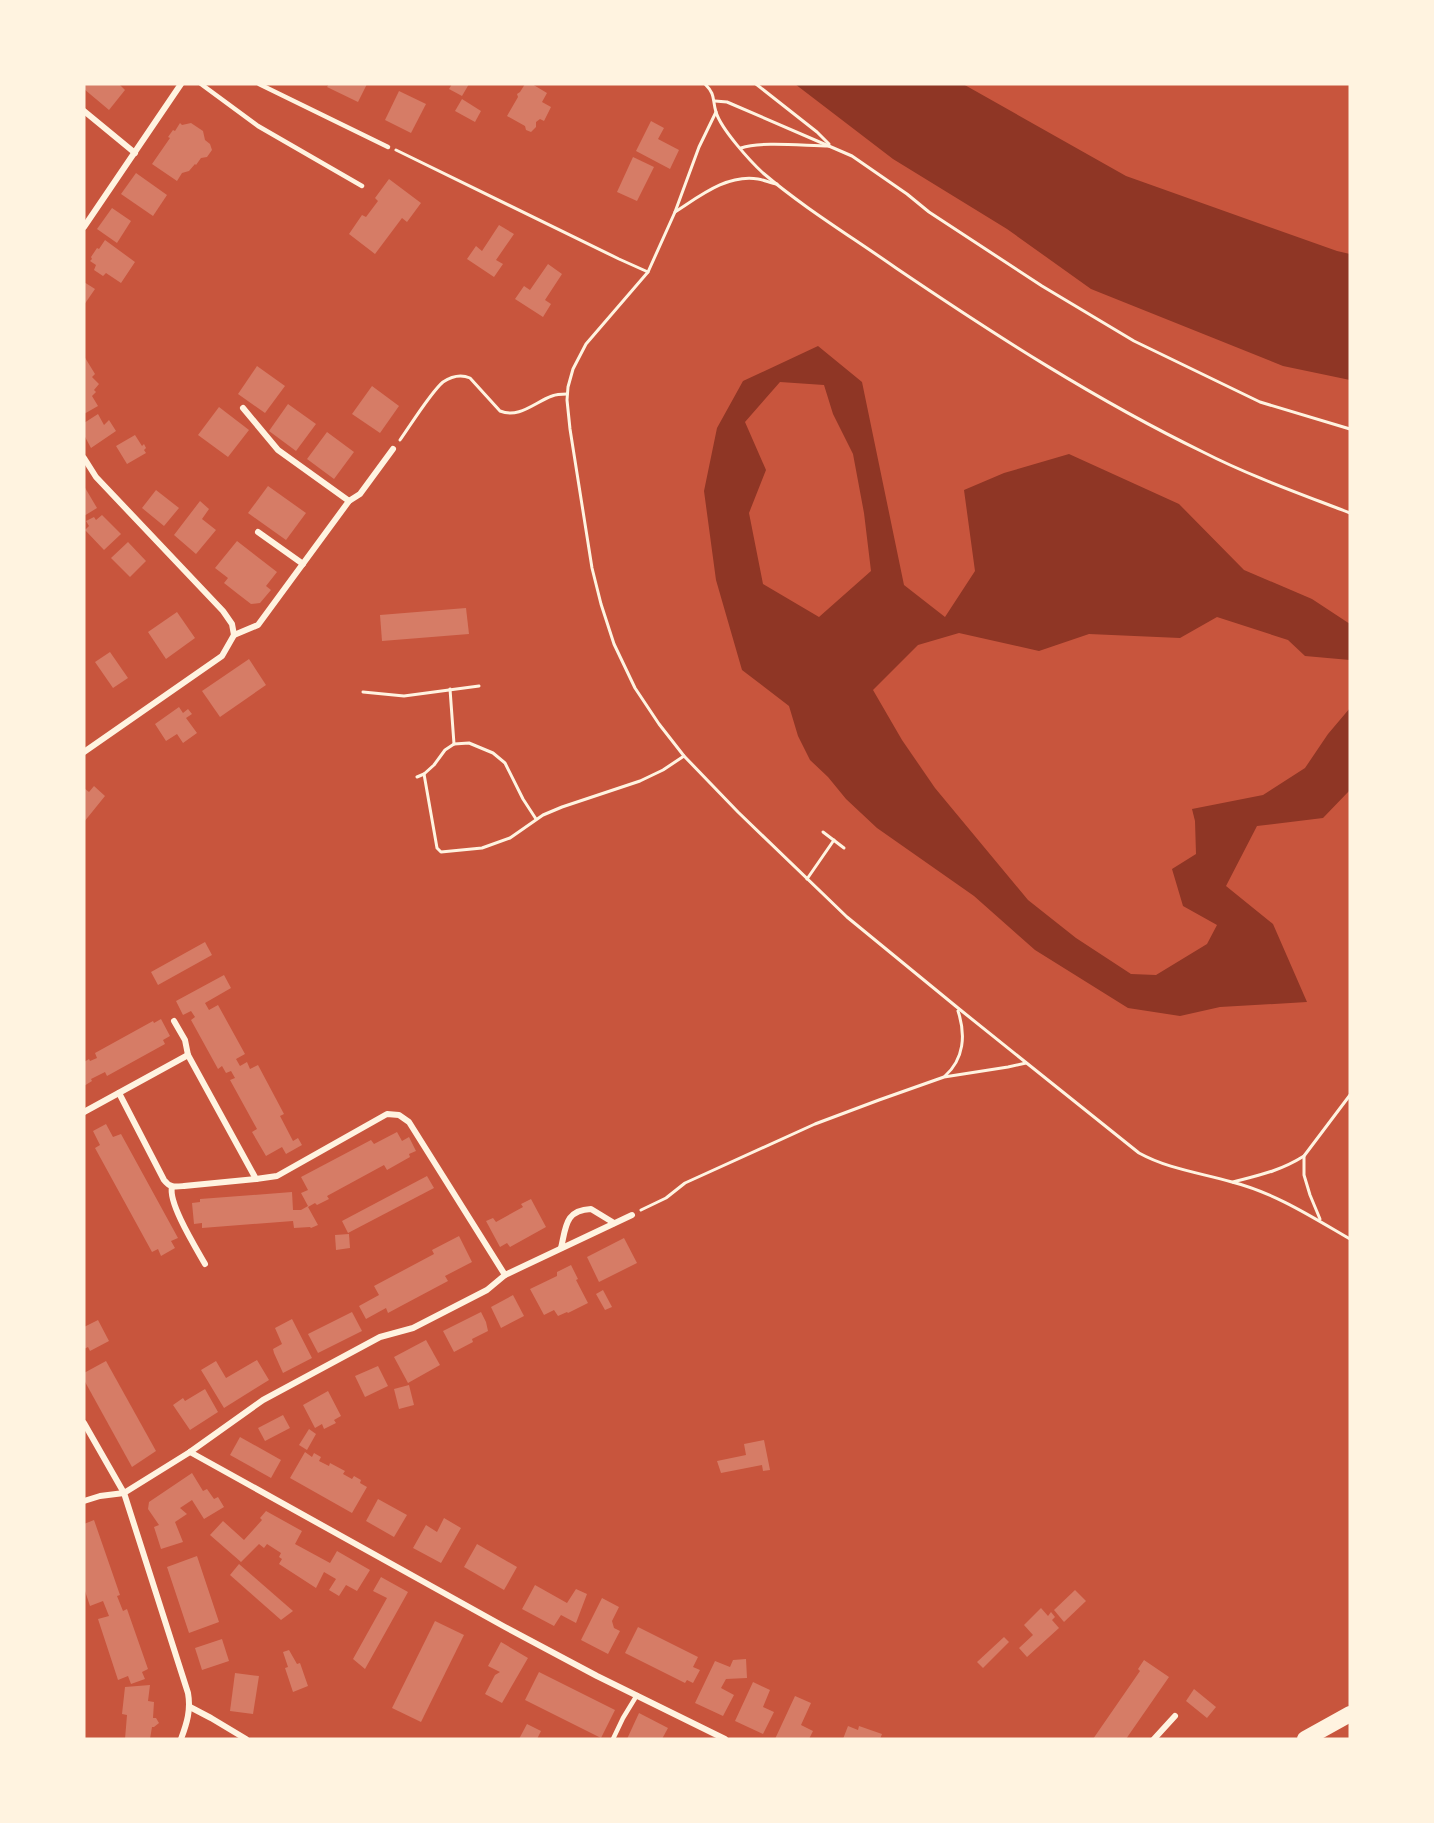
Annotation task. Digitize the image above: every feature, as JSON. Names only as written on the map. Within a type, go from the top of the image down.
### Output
[{"type":"highway","points":[[1305,1739],[1350,1713]]},
{"type":"street","points":[[84,227],[181,84]]},
{"type":"street","points":[[84,111],[135,153]]},
{"type":"street","points":[[243,408],[278,450],[349,501]]},
{"type":"street","points":[[84,752],[222,656],[234,635],[258,626],[349,501],[360,494],[393,450]]},
{"type":"street","points":[[84,458],[96,477],[223,610],[232,624],[234,635]]},
{"type":"street","points":[[258,532],[303,564]]},
{"type":"street","points":[[174,1021],[185,1040],[188,1054],[256,1179]]},
{"type":"street","points":[[84,1112],[188,1054]]},
{"type":"street","points":[[119,1093],[164,1180],[172,1187],[277,1176],[387,1114],[399,1115],[409,1122],[505,1275]]},
{"type":"street","points":[[172,1187],[170,1194],[174,1206],[205,1264]]},
{"type":"street","points":[[561,1248],[568,1220],[575,1212],[591,1209],[614,1223]]},
{"type":"street","points":[[84,1501],[124,1493],[190,1452],[263,1400],[380,1337],[424,1323],[487,1290],[505,1275],[632,1215]]},
{"type":"street","points":[[84,1423],[124,1493],[185,1683],[190,1707],[188,1721],[181,1739]]},
{"type":"street","points":[[190,1452],[515,1632],[725,1739]]},
{"type":"street","points":[[190,1707],[246,1739]]},
{"type":"street","points":[[1154,1739],[1174,1716]]},
{"type":"lane","points":[[201,84],[258,126],[362,186]]},
{"type":"lane","points":[[259,84],[388,147]]},
{"type":"lane","points":[[614,1739],[637,1695]]},
{"type":"path","points":[[705,84],[713,93],[716,112],[724,127],[750,160],[778,185],[993,333],[1132,416],[1205,453],[1350,513]]},
{"type":"path","points":[[756,84],[817,132],[831,146]]},
{"type":"path","points":[[715,101],[727,102],[852,156],[929,212],[1042,286],[1134,341],[1260,402],[1350,429]]},
{"type":"path","points":[[716,112],[699,147],[675,212],[648,272],[586,344],[573,369],[567,394],[571,438],[592,568],[608,626],[635,688],[684,756],[738,812],[847,917],[1139,1153],[1169,1166],[1233,1182],[1277,1198],[1320,1220],[1350,1239]]},
{"type":"path","points":[[741,148],[769,144],[831,146]]},
{"type":"path","points":[[388,147],[648,272]]},
{"type":"path","points":[[675,212],[729,181],[744,178],[759,179],[778,185]]},
{"type":"path","points":[[393,450],[440,385],[456,376],[470,378],[500,411],[505,413],[517,412],[554,395],[567,394]]},
{"type":"path","points":[[363,692],[404,696],[478,686]]},
{"type":"path","points":[[450,689],[454,744]]},
{"type":"path","points":[[417,777],[424,774],[445,750],[454,744],[469,743],[493,753],[505,763],[523,800],[536,819]]},
{"type":"path","points":[[424,774],[437,848],[441,852],[482,848],[510,838],[536,819],[562,807],[640,781],[684,756]]},
{"type":"path","points":[[823,832],[844,848]]},
{"type":"path","points":[[807,879],[834,840]]},
{"type":"path","points":[[944,1077],[954,1068],[962,1048],[963,1028],[958,1008]]},
{"type":"path","points":[[647,1208],[666,1198],[685,1183],[835,1115],[944,1077],[1026,1063]]},
{"type":"path","points":[[1233,1182],[1287,1167],[1304,1156],[1350,1095]]},
{"type":"path","points":[[1304,1156],[1304,1175],[1320,1220]]},
{"type":"shaded area","points":[[795,84],[963,84],[1126,176],[1350,254],[1350,380],[1283,366],[1091,289],[1007,229],[893,159]]},
{"type":"shaded area","points":[[818,346],[862,382],[904,585],[945,617],[975,571],[964,490],[1004,473],[1069,454],[1179,504],[1244,570],[1312,599],[1350,624],[1350,660],[1305,656],[1288,640],[1217,617],[1180,638],[1089,634],[1039,651],[959,633],[918,645],[873,690],[902,740],[935,788],[1028,900],[1076,938],[1131,974],[1156,975],[1207,944],[1217,925],[1183,906],[1172,869],[1196,854],[1195,821],[1192,809],[1263,795],[1305,768],[1328,734],[1350,708],[1350,790],[1323,818],[1257,826],[1226,886],[1273,924],[1307,1002],[1220,1007],[1180,1016],[1128,1008],[1035,950],[974,896],[877,828],[810,760],[798,736],[789,706],[742,670],[716,580],[704,491],[717,428],[743,381]],"holes":[[[780,382],[824,385],[833,414],[853,454],[864,513],[871,571],[819,617],[763,584],[749,513],[766,470],[745,422]]]},
{"type":"building","points":[[84,84],[119,84],[125,90],[109,110],[84,89]]},
{"type":"building","points":[[329,84],[367,84],[358,102],[327,87]]},
{"type":"building","points":[[452,84],[469,84],[462,96],[449,89]]},
{"type":"building","points":[[525,84],[532,84],[547,93],[542,102],[551,107],[544,121],[540,119],[536,122],[536,127],[531,132],[507,116],[518,97],[517,94]]},
{"type":"building","points":[[399,91],[426,104],[411,133],[385,120]]},
{"type":"building","points":[[462,99],[481,111],[475,122],[455,111]]},
{"type":"building","points":[[651,121],[664,128],[658,139],[679,150],[670,169],[636,151]]},
{"type":"building","points":[[180,123],[182,125],[191,123],[203,131],[205,140],[210,144],[212,150],[189,171],[182,173],[177,181],[152,164],[170,138],[168,137]]},
{"type":"building","points":[[633,157],[654,167],[637,201],[617,192]]},
{"type":"building","points":[[136,173],[167,195],[153,216],[121,194]]},
{"type":"building","points":[[389,179],[421,203],[407,222],[402,218],[375,254],[349,234],[362,215],[366,217],[378,201],[375,198]]},
{"type":"building","points":[[112,208],[131,221],[117,243],[97,229]]},
{"type":"building","points":[[499,225],[514,234],[496,260],[503,264],[494,277],[467,259],[476,246],[482,251]]},
{"type":"building","points":[[105,240],[135,262],[121,283],[106,273],[103,276],[94,270],[96,265],[90,261],[97,248],[99,249]]},
{"type":"building","points":[[548,264],[562,274],[545,300],[551,304],[543,317],[515,299],[524,286],[530,290]]},
{"type":"building","points":[[84,282],[95,289],[84,305]]},
{"type":"building","points":[[84,356],[95,374],[92,377],[99,384],[92,396],[98,406],[84,414]]},
{"type":"building","points":[[257,366],[285,386],[265,413],[238,394]]},
{"type":"building","points":[[372,386],[399,406],[380,433],[352,414]]},
{"type":"building","points":[[288,404],[316,424],[296,451],[269,431]]},
{"type":"building","points":[[219,407],[249,430],[228,457],[198,435]]},
{"type":"building","points":[[98,414],[104,425],[109,420],[116,431],[91,448],[84,435],[84,423]]},
{"type":"building","points":[[327,432],[354,452],[334,479],[307,459]]},
{"type":"building","points":[[135,435],[142,446],[144,444],[146,453],[127,464],[116,446]]},
{"type":"building","points":[[84,486],[97,508],[84,516]]},
{"type":"building","points":[[268,486],[306,513],[286,540],[248,513]]},
{"type":"building","points":[[156,490],[179,508],[164,526],[142,508]]},
{"type":"building","points":[[200,501],[209,509],[202,519],[216,530],[196,554],[174,535]]},
{"type":"building","points":[[102,515],[121,534],[104,550],[85,530],[89,526],[86,521],[94,517],[96,520]]},
{"type":"building","points":[[237,541],[277,572],[266,586],[271,590],[260,603],[251,604],[238,594],[224,583],[228,578],[215,568]]},
{"type":"building","points":[[128,542],[146,561],[130,577],[111,558]]},
{"type":"building","points":[[466,608],[469,634],[382,641],[380,615]]},
{"type":"building","points":[[177,612],[195,638],[166,659],[148,632]]},
{"type":"building","points":[[110,652],[128,678],[113,688],[95,662]]},
{"type":"building","points":[[249,659],[266,685],[220,717],[202,691]]},
{"type":"building","points":[[179,707],[183,713],[188,709],[192,714],[186,718],[197,733],[183,743],[177,734],[166,741],[155,724]]},
{"type":"building","points":[[94,786],[105,796],[84,822],[84,788],[89,792]]},
{"type":"building","points":[[205,942],[212,955],[158,985],[151,972]]},
{"type":"building","points":[[224,975],[231,988],[205,1003],[209,1010],[218,1005],[245,1054],[236,1059],[240,1066],[247,1062],[250,1069],[258,1065],[284,1114],[280,1116],[293,1141],[298,1138],[302,1145],[286,1154],[282,1147],[266,1156],[252,1132],[257,1129],[230,1080],[235,1078],[231,1071],[226,1073],[222,1066],[218,1069],[191,1020],[195,1017],[191,1011],[183,1015],[176,1001]]},
{"type":"building","points":[[161,1019],[170,1036],[163,1040],[165,1044],[107,1076],[105,1072],[91,1079],[92,1081],[84,1086],[84,1062],[97,1058],[95,1053],[153,1021],[154,1023]]},
{"type":"building","points":[[106,1124],[113,1137],[121,1134],[178,1238],[171,1241],[175,1248],[161,1256],[158,1249],[152,1252],[95,1148],[100,1145],[93,1131]]},
{"type":"building","points":[[397,1132],[402,1141],[409,1137],[416,1151],[387,1170],[384,1165],[327,1196],[329,1199],[308,1207],[318,1225],[311,1228],[294,1228],[293,1221],[202,1228],[202,1223],[194,1224],[192,1203],[200,1202],[200,1199],[292,1192],[293,1210],[301,1210],[308,1206],[301,1193],[308,1190],[301,1177],[371,1140],[374,1144]]},
{"type":"building","points":[[427,1176],[434,1188],[348,1233],[342,1221]]},
{"type":"building","points":[[531,1199],[546,1227],[510,1247],[507,1243],[500,1247],[486,1221],[493,1218],[496,1222],[523,1207],[521,1204]]},
{"type":"building","points":[[349,1234],[350,1248],[336,1250],[335,1235]]},
{"type":"building","points":[[459,1236],[472,1262],[445,1276],[448,1281],[388,1313],[386,1308],[366,1319],[359,1306],[379,1295],[374,1286],[434,1254],[432,1250]]},
{"type":"building","points":[[624,1238],[637,1263],[599,1282],[587,1257]]},
{"type":"building","points":[[571,1265],[588,1303],[558,1316],[554,1310],[544,1315],[530,1289],[557,1276],[557,1272]]},
{"type":"building","points":[[603,1290],[612,1307],[605,1310],[596,1294]]},
{"type":"building","points":[[513,1295],[524,1316],[501,1328],[491,1307]]},
{"type":"building","points":[[352,1312],[362,1331],[318,1353],[308,1334]]},
{"type":"building","points":[[481,1312],[488,1331],[454,1352],[443,1331]]},
{"type":"building","points":[[292,1319],[312,1358],[283,1373],[273,1349],[282,1344],[275,1328]]},
{"type":"building","points":[[98,1320],[109,1341],[90,1351],[88,1347],[84,1349],[84,1327]]},
{"type":"building","points":[[426,1340],[440,1365],[408,1383],[394,1357]]},
{"type":"building","points":[[257,1360],[269,1380],[224,1408],[201,1370],[216,1361],[226,1378]]},
{"type":"building","points":[[106,1361],[156,1451],[132,1467],[84,1380],[84,1373]]},
{"type":"building","points":[[378,1366],[388,1386],[365,1397],[355,1376]]},
{"type":"building","points":[[409,1385],[414,1405],[399,1409],[394,1389]]},
{"type":"building","points":[[205,1389],[218,1412],[190,1430],[173,1405]]},
{"type":"building","points":[[328,1391],[341,1416],[334,1420],[336,1423],[324,1429],[322,1424],[315,1428],[303,1405]]},
{"type":"building","points":[[283,1415],[290,1428],[265,1441],[258,1428]]},
{"type":"building","points":[[309,1429],[316,1434],[307,1450],[299,1445]]},
{"type":"building","points":[[240,1437],[281,1460],[271,1478],[230,1455]]},
{"type":"building","points":[[764,1440],[770,1470],[763,1471],[762,1465],[721,1473],[717,1461],[746,1455],[744,1444]]},
{"type":"building","points":[[305,1452],[312,1457],[314,1453],[321,1457],[319,1461],[329,1466],[330,1463],[345,1471],[343,1474],[352,1479],[354,1476],[367,1487],[352,1513],[290,1478]]},
{"type":"building","points":[[192,1473],[203,1491],[207,1489],[214,1499],[218,1497],[224,1507],[204,1519],[192,1500],[180,1508],[187,1514],[175,1522],[183,1542],[161,1549],[154,1527],[159,1525],[148,1509],[149,1502]]},
{"type":"building","points":[[378,1499],[407,1515],[394,1537],[366,1521]]},
{"type":"building","points":[[266,1511],[302,1531],[295,1544],[330,1563],[337,1551],[370,1570],[357,1591],[346,1585],[339,1596],[329,1590],[336,1579],[324,1572],[316,1588],[279,1564],[282,1559],[279,1557],[281,1553],[267,1544],[264,1548],[259,1544],[241,1562],[210,1535],[223,1521],[244,1540],[262,1520],[260,1518]]},
{"type":"building","points":[[444,1518],[461,1528],[441,1563],[413,1548],[426,1525],[437,1532]]},
{"type":"building","points":[[94,1520],[120,1595],[117,1596],[123,1611],[127,1609],[148,1669],[142,1672],[145,1679],[131,1684],[128,1676],[118,1680],[98,1619],[109,1616],[103,1601],[90,1606],[84,1588],[84,1524]]},
{"type":"building","points":[[477,1544],[517,1567],[504,1590],[464,1567]]},
{"type":"building","points":[[197,1556],[219,1622],[189,1633],[167,1567]]},
{"type":"building","points":[[239,1564],[293,1611],[281,1620],[230,1575]]},
{"type":"building","points":[[381,1577],[408,1592],[365,1669],[353,1659],[387,1598],[373,1591]]},
{"type":"building","points":[[535,1585],[567,1603],[576,1589],[587,1594],[576,1623],[561,1615],[554,1626],[522,1609]]},
{"type":"building","points":[[1075,1590],[1086,1601],[1064,1622],[1054,1610]]},
{"type":"building","points":[[602,1598],[619,1607],[612,1621],[614,1628],[620,1631],[608,1654],[581,1640]]},
{"type":"building","points":[[1041,1608],[1048,1616],[1051,1612],[1055,1617],[1052,1620],[1059,1628],[1027,1657],[1019,1648],[1033,1635],[1024,1625]]},
{"type":"building","points":[[435,1621],[464,1635],[421,1722],[392,1708]]},
{"type":"building","points":[[638,1627],[698,1657],[693,1667],[700,1670],[693,1683],[687,1680],[685,1683],[625,1653]]},
{"type":"building","points":[[1004,1637],[1009,1642],[983,1668],[977,1662]]},
{"type":"building","points":[[222,1639],[229,1661],[202,1670],[195,1648]]},
{"type":"building","points":[[501,1642],[528,1658],[502,1703],[485,1694],[495,1675],[500,1672],[488,1666]]},
{"type":"building","points":[[289,1650],[297,1664],[300,1663],[308,1686],[293,1692],[285,1668],[288,1667],[283,1652]]},
{"type":"building","points":[[746,1659],[747,1678],[726,1679],[721,1688],[734,1695],[723,1716],[695,1703],[715,1661],[730,1667],[733,1660]]},
{"type":"building","points":[[1144,1660],[1169,1677],[1126,1739],[1093,1739],[1140,1671],[1138,1669]]},
{"type":"building","points":[[539,1672],[615,1710],[601,1738],[525,1700]]},
{"type":"building","points":[[235,1673],[259,1676],[253,1714],[230,1711]]},
{"type":"building","points":[[753,1682],[770,1690],[763,1707],[774,1712],[763,1734],[735,1721]]},
{"type":"building","points":[[150,1685],[148,1701],[154,1702],[153,1718],[156,1718],[159,1723],[152,1727],[150,1739],[125,1739],[127,1715],[122,1714],[125,1687]]},
{"type":"building","points":[[1194,1689],[1216,1707],[1207,1718],[1186,1701]]},
{"type":"building","points":[[795,1696],[811,1703],[801,1725],[813,1731],[809,1739],[775,1739]]},
{"type":"building","points":[[639,1713],[668,1728],[662,1739],[627,1739]]},
{"type":"building","points":[[527,1724],[541,1731],[537,1739],[519,1739]]},
{"type":"building","points":[[848,1726],[858,1730],[859,1726],[882,1734],[880,1739],[843,1739]]}]
